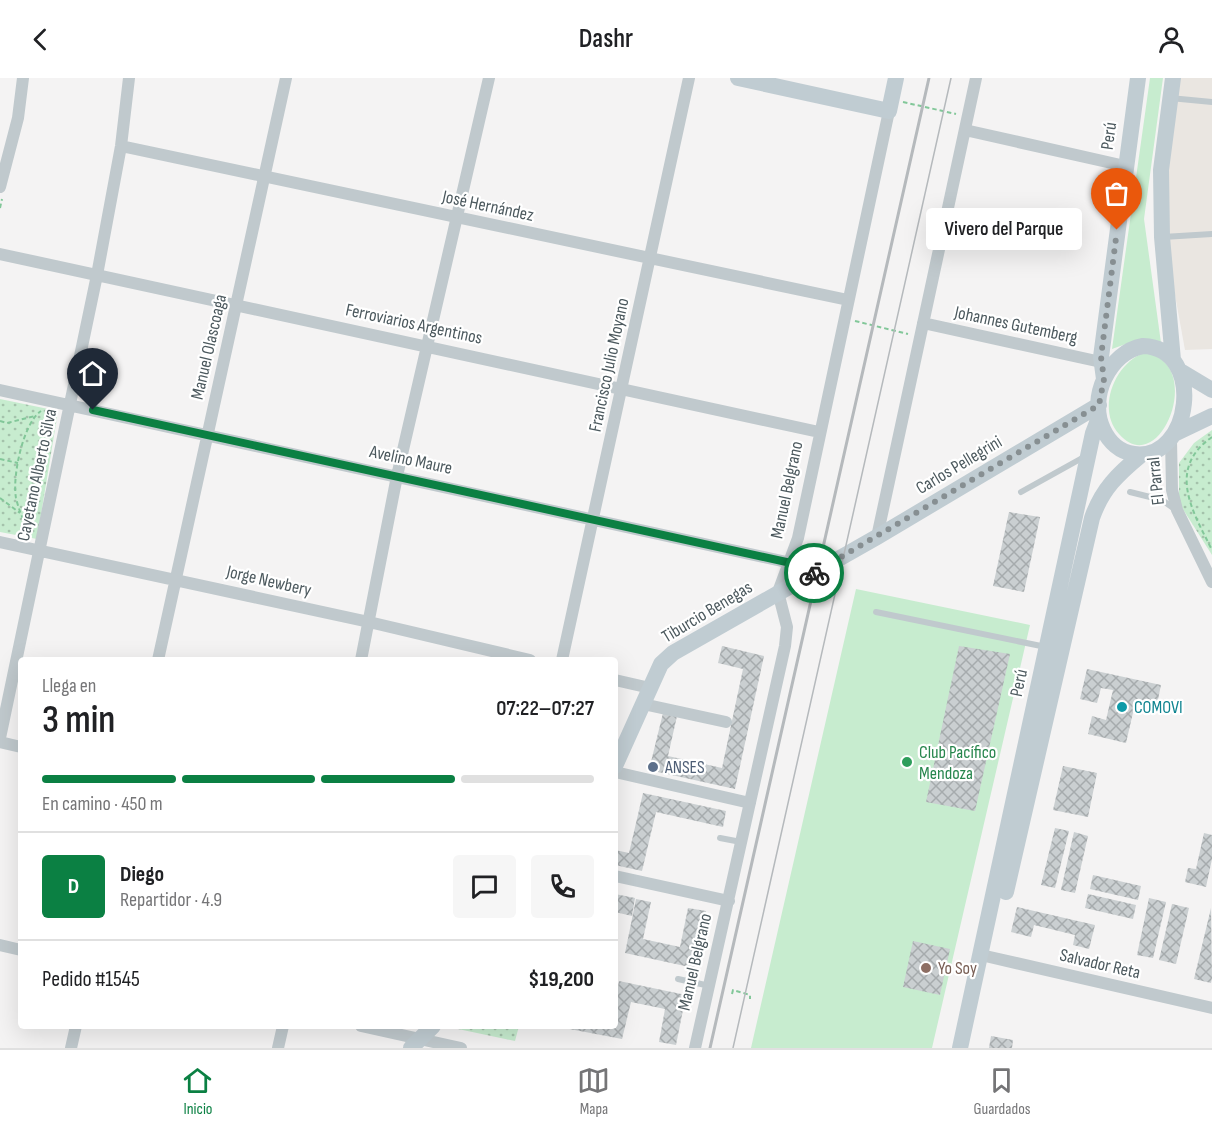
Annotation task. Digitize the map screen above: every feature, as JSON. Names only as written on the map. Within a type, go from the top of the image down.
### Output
[{"type":"main road","points":[[738,78],[890,105]]},
{"type":"main road","name":"Manuel Belgrano","points":[[890,105],[896,78]]},
{"type":"main road","name":"Perú","points":[[1104,379],[1101,362],[1138,78]]},
{"type":"main road","points":[[1172,437],[1183,404],[1162,237],[1161,171],[1173,78]]},
{"type":"main road","points":[[1212,390],[1151,346],[1135,348],[1118,358],[1104,379],[1099,412],[1106,436],[1114,446],[1128,453],[1141,455],[1160,448],[1172,437],[1212,416]]},
{"type":"main road","name":"Perú","points":[[960,1048],[1099,412]]},
{"type":"main road","name":"Carlos Pellegrini","points":[[839,559],[1099,412]]},
{"type":"main road","name":"Perú","points":[[981,955],[996,934],[1092,518],[1099,498],[1109,483],[1141,455]]},
{"type":"main road","name":"Tiburcio Benegas","points":[[618,759],[661,664],[673,653],[839,559]]},
{"type":"main road","points":[[415,1044],[430,1029]]},
{"type":"street","points":[[0,186],[18,118],[23,78]]},
{"type":"street","name":"Cayetano Alberto Silva","points":[[0,740],[97,275],[121,146],[129,78]]},
{"type":"street","name":"Manuel Olascoaga","points":[[159,657],[286,78]]},
{"type":"street","points":[[362,657],[398,476],[489,78]]},
{"type":"street","name":"Francisco Julio Moyano","points":[[563,657],[623,388],[688,78]]},
{"type":"street","points":[[877,537],[976,78]]},
{"type":"street","name":"Manuel Belgrano","points":[[695,1048],[711,986],[787,636],[787,627],[778,592],[791,563],[890,105]]},
{"type":"street","points":[[965,130],[1125,166]]},
{"type":"street","name":"José Hernández","points":[[121,146],[848,300]]},
{"type":"street","name":"Ferroviarios Argentinos","points":[[0,254],[819,432]]},
{"type":"street","name":"Johannes Gutemberg","points":[[923,323],[1101,362]]},
{"type":"street","name":"Avelino Maure","points":[[0,390],[594,518],[791,563],[811,575]]},
{"type":"street","name":"El Parral","points":[[1172,437],[1172,490],[1177,510],[1211,577]]},
{"type":"street","name":"Jorge Newbery","points":[[0,542],[369,622],[517,657]]},
{"type":"street","points":[[618,681],[650,688]]},
{"type":"street","points":[[643,704],[726,722]]},
{"type":"street","points":[[0,740],[18,746]]},
{"type":"street","points":[[618,773],[750,803]]},
{"type":"street","points":[[618,877],[729,901]]},
{"type":"street","points":[[0,945],[18,949]]},
{"type":"street","name":"Salvador Reta","points":[[981,955],[1212,1008]]},
{"type":"street","points":[[71,1048],[75,1029]]},
{"type":"street","points":[[278,1048],[282,1029]]},
{"type":"street","points":[[370,1029],[415,1044],[461,1048]]},
{"type":"lane","points":[[1170,98],[1212,102]]},
{"type":"lane","points":[[1162,237],[1212,234]]},
{"type":"lane","points":[[1021,492],[1088,454]]},
{"type":"lane","points":[[1130,492],[1162,500],[1177,510]]},
{"type":"lane","points":[[876,612],[1047,648]]},
{"type":"lane","points":[[720,838],[742,842]]},
{"type":"lane","points":[[678,979],[711,986]]},
{"type":"path","points":[[890,105],[968,117]]},
{"type":"path","points":[[844,318],[920,336]]},
{"type":"path","points":[[0,421],[7,423],[35,416],[47,409]]},
{"type":"path","points":[[35,416],[30,422],[18,463],[15,496],[20,513],[39,550]]},
{"type":"path","points":[[1212,437],[1194,457],[1187,472],[1186,486],[1188,503],[1212,550]]},
{"type":"path","points":[[0,459],[18,463]]},
{"type":"path","points":[[0,498],[20,513]]},
{"type":"path","points":[[732,994],[733,990],[750,995],[750,999]]},
{"type":"shaded area","points":[[1179,78],[1212,78],[1212,349],[1185,350],[1171,273],[1166,155]]},
{"type":"green space","points":[[1150,78],[1163,78],[1144,219],[1161,343],[1137,340],[1112,349]]},
{"type":"green space","points":[[1144,353],[1163,360],[1173,375],[1175,394],[1171,414],[1162,431],[1149,443],[1135,445],[1119,434],[1112,424],[1109,400],[1117,376],[1134,358]]},
{"type":"green space","points":[[0,399],[58,411],[37,539],[0,532]]},
{"type":"green space","points":[[1212,430],[1212,555],[1179,503],[1179,463],[1194,443]]},
{"type":"green space","name":"Club Pacífico Mendoza","points":[[856,589],[1030,625],[932,1048],[751,1048]]},
{"type":"green space","points":[[458,1029],[518,1029],[515,1041]]},
{"type":"building","points":[[1009,512],[1040,517],[1024,592],[993,586]]},
{"type":"building","points":[[722,646],[764,656],[735,789],[649,770],[663,713],[677,716],[668,756],[722,768],[743,669],[718,663]]},
{"type":"building","points":[[959,646],[1010,654],[975,811],[926,802]]},
{"type":"building","name":"COMOVI","points":[[1087,669],[1161,685],[1156,709],[1135,704],[1126,743],[1088,734],[1092,716],[1106,720],[1113,690],[1101,688],[1097,703],[1080,699]]},
{"type":"building","points":[[1063,766],[1097,773],[1088,817],[1053,810]]},
{"type":"building","points":[[643,793],[726,811],[723,827],[656,812],[642,871],[618,866],[618,851],[629,853]]},
{"type":"building","points":[[1055,828],[1069,831],[1055,888],[1041,885]]},
{"type":"building","points":[[1074,832],[1088,836],[1075,893],[1061,890]]},
{"type":"building","points":[[1204,833],[1212,835],[1212,859],[1206,887],[1185,882],[1188,868],[1196,869]]},
{"type":"building","points":[[1093,875],[1141,886],[1138,900],[1090,889]]},
{"type":"building","points":[[1088,894],[1136,905],[1133,919],[1085,908]]},
{"type":"building","points":[[618,895],[635,898],[632,916],[618,913]]},
{"type":"building","points":[[1149,898],[1166,902],[1153,958],[1137,955]]},
{"type":"building","points":[[636,899],[651,902],[643,939],[680,947],[688,908],[706,911],[694,968],[625,953]]},
{"type":"building","points":[[1172,904],[1189,908],[1176,964],[1159,960]]},
{"type":"building","points":[[1017,907],[1095,925],[1089,949],[1073,945],[1075,935],[1034,925],[1031,937],[1011,932]]},
{"type":"building","points":[[1211,908],[1212,978],[1211,983],[1194,979]]},
{"type":"building","name":"Yo Soy","points":[[913,941],[950,949],[940,995],[903,987]]},
{"type":"building","points":[[619,981],[686,995],[676,1045],[659,1042],[665,1009],[631,1002],[622,1039],[570,1029],[618,1029]]},
{"type":"building","points":[[991,1036],[1013,1040],[1012,1048],[989,1048]]},
{"type":"tram line","points":[[733,1048],[951,78]]},
{"type":"railway","points":[[710,1048],[929,78]]},
{"type":"way so far","points":[[814,573],[1099,405],[1104,379],[1101,357],[1117,230]]},
{"type":"place","name":"Vivero del Parque","points":[[1117,230]]},
{"type":"place","name":"COMOVI","points":[[1122,707]]},
{"type":"place","name":"Club Pacífico Mendoza","points":[[907,762]]},
{"type":"place","name":"ANSES","points":[[653,767]]},
{"type":"place","name":"Yo Soy","points":[[926,968]]},
{"type":"route","points":[[93,410],[791,563],[811,575],[814,573]]}]
